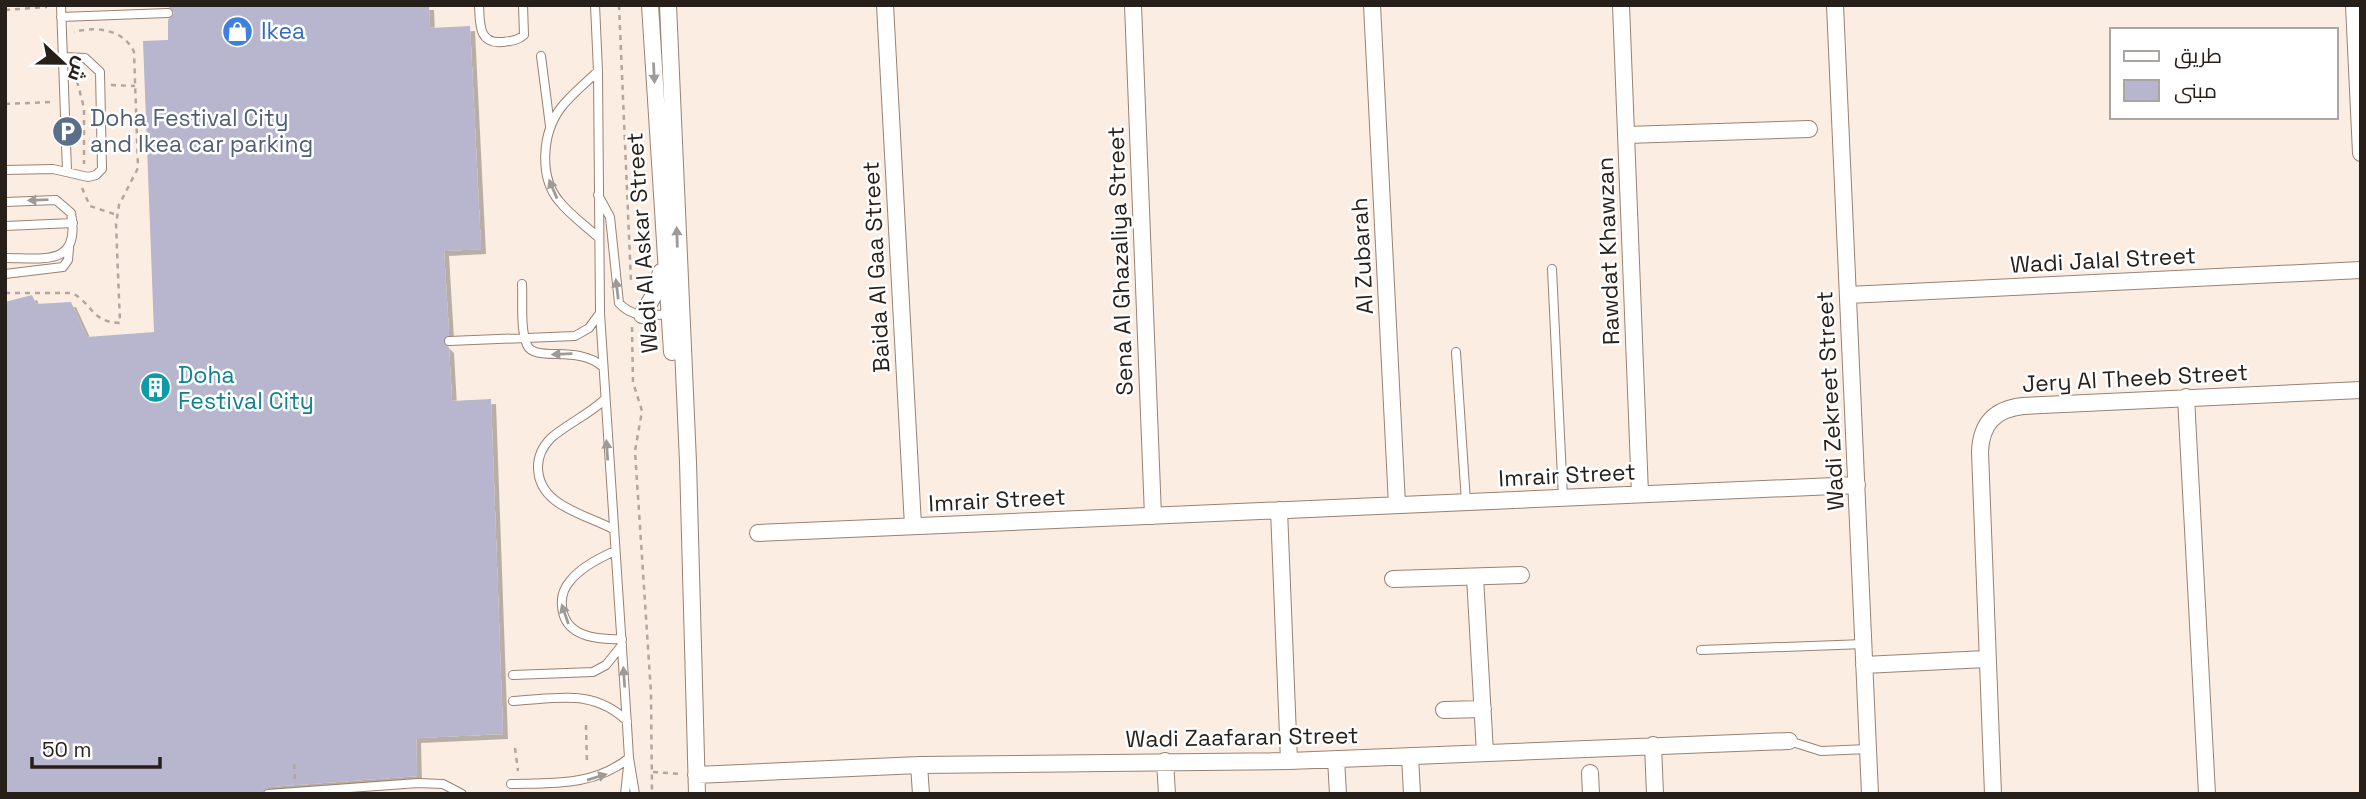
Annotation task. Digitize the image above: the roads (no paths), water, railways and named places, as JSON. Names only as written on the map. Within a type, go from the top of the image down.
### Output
[{"type":"street","name":"Wadi Al Askar Street","points":[[650,5],[664,252],[675,313]]},
{"type":"street","name":"Wadi Al Askar Street","points":[[668,5],[680,454],[687,477],[696,794]]},
{"type":"street","name":"Baida Al Gaa Street","points":[[885,5],[913,526]]},
{"type":"street","name":"Sena Al Ghazaliya Street","points":[[1133,5],[1153,516]]},
{"type":"street","name":"Al Zubarah","points":[[1373,5],[1397,505]]},
{"type":"street","name":"Rawdat Khawzan","points":[[1621,5],[1640,494]]},
{"type":"street","name":"Wadi Zekreet Street","points":[[1835,5],[1870,794]]},
{"type":"street","points":[[2354,5],[2361,153]]},
{"type":"street","points":[[1626,135],[1809,129]]},
{"type":"street","points":[[637,314],[657,288],[664,252]]},
{"type":"street","name":"Wadi Jalal Street","points":[[1848,295],[2361,270]]},
{"type":"street","name":"Jery Al Theeb Street","points":[[1993,794],[1980,452],[1980,438],[1986,424],[2009,407],[2361,390]]},
{"type":"street","points":[[2186,397],[2207,794]]},
{"type":"street","name":"Imrair Street","points":[[758,533],[1857,485]]},
{"type":"street","points":[[1279,510],[1289,761]]},
{"type":"street","points":[[1393,579],[1521,575]]},
{"type":"street","points":[[1475,577],[1485,753]]},
{"type":"street","points":[[1864,666],[1986,659]]},
{"type":"street","points":[[1444,710],[1483,709]]},
{"type":"street","name":"Wadi Zaafaran Street","points":[[696,775],[919,765],[1289,761],[1789,741]]},
{"type":"street","points":[[1653,745],[1655,794]]},
{"type":"street","points":[[1410,756],[1412,794]]},
{"type":"street","points":[[1336,759],[1338,794]]},
{"type":"street","points":[[1165,761],[1167,794]]},
{"type":"street","points":[[919,765],[920,794]]},
{"type":"street","points":[[1590,773],[1591,794]]},
{"type":"lane","points":[[61,5],[67,172]]},
{"type":"lane","points":[[479,5],[481,31],[486,39],[494,43],[518,40],[524,35],[523,5]]},
{"type":"lane","points":[[595,5],[604,400],[629,758],[635,794]]},
{"type":"lane","points":[[61,17],[168,13]]},
{"type":"lane","points":[[5,170],[43,168],[83,176],[96,175],[103,165],[102,79],[96,66],[85,58],[63,57]]},
{"type":"lane","points":[[541,57],[550,129]]},
{"type":"lane","points":[[598,71],[560,108],[550,129],[546,152],[550,187],[565,209],[599,238]]},
{"type":"lane","points":[[598,195],[610,217],[617,299],[621,306],[637,314],[675,313]]},
{"type":"lane","points":[[5,202],[56,200],[71,213],[73,223],[73,241],[69,248],[55,258],[5,258]]},
{"type":"lane","points":[[5,226],[73,223]]},
{"type":"lane","points":[[5,274],[59,268],[68,260],[69,248]]},
{"type":"lane","points":[[1552,269],[1563,498]]},
{"type":"lane","points":[[522,284],[526,339],[535,353],[580,354],[603,367]]},
{"type":"lane","points":[[449,341],[575,336],[589,328],[600,313]]},
{"type":"lane","points":[[1456,352],[1466,502]]},
{"type":"lane","points":[[604,400],[580,421],[553,436],[543,447],[538,476],[543,489],[553,500],[613,529]]},
{"type":"lane","points":[[615,551],[587,565],[569,581],[561,605],[566,621],[578,633],[622,642]]},
{"type":"lane","points":[[513,675],[593,672],[606,665],[622,642]]},
{"type":"lane","points":[[1701,650],[1864,644]]},
{"type":"lane","points":[[513,701],[591,698],[608,704],[627,721]]},
{"type":"lane","points":[[1789,741],[1821,751],[1868,749]]},
{"type":"lane","points":[[511,784],[585,780],[607,774],[629,758]]},
{"type":"lane","points":[[625,794],[629,758]]},
{"type":"lane","points":[[268,794],[418,783],[443,784],[462,794]]},
{"type":"place","name":"Ikea","points":[[238,31]]},
{"type":"place","name":"Doha Festival City and Ikea car parking","points":[[67,131]]},
{"type":"place","name":"Doha Festival City","points":[[155,388]]}]
